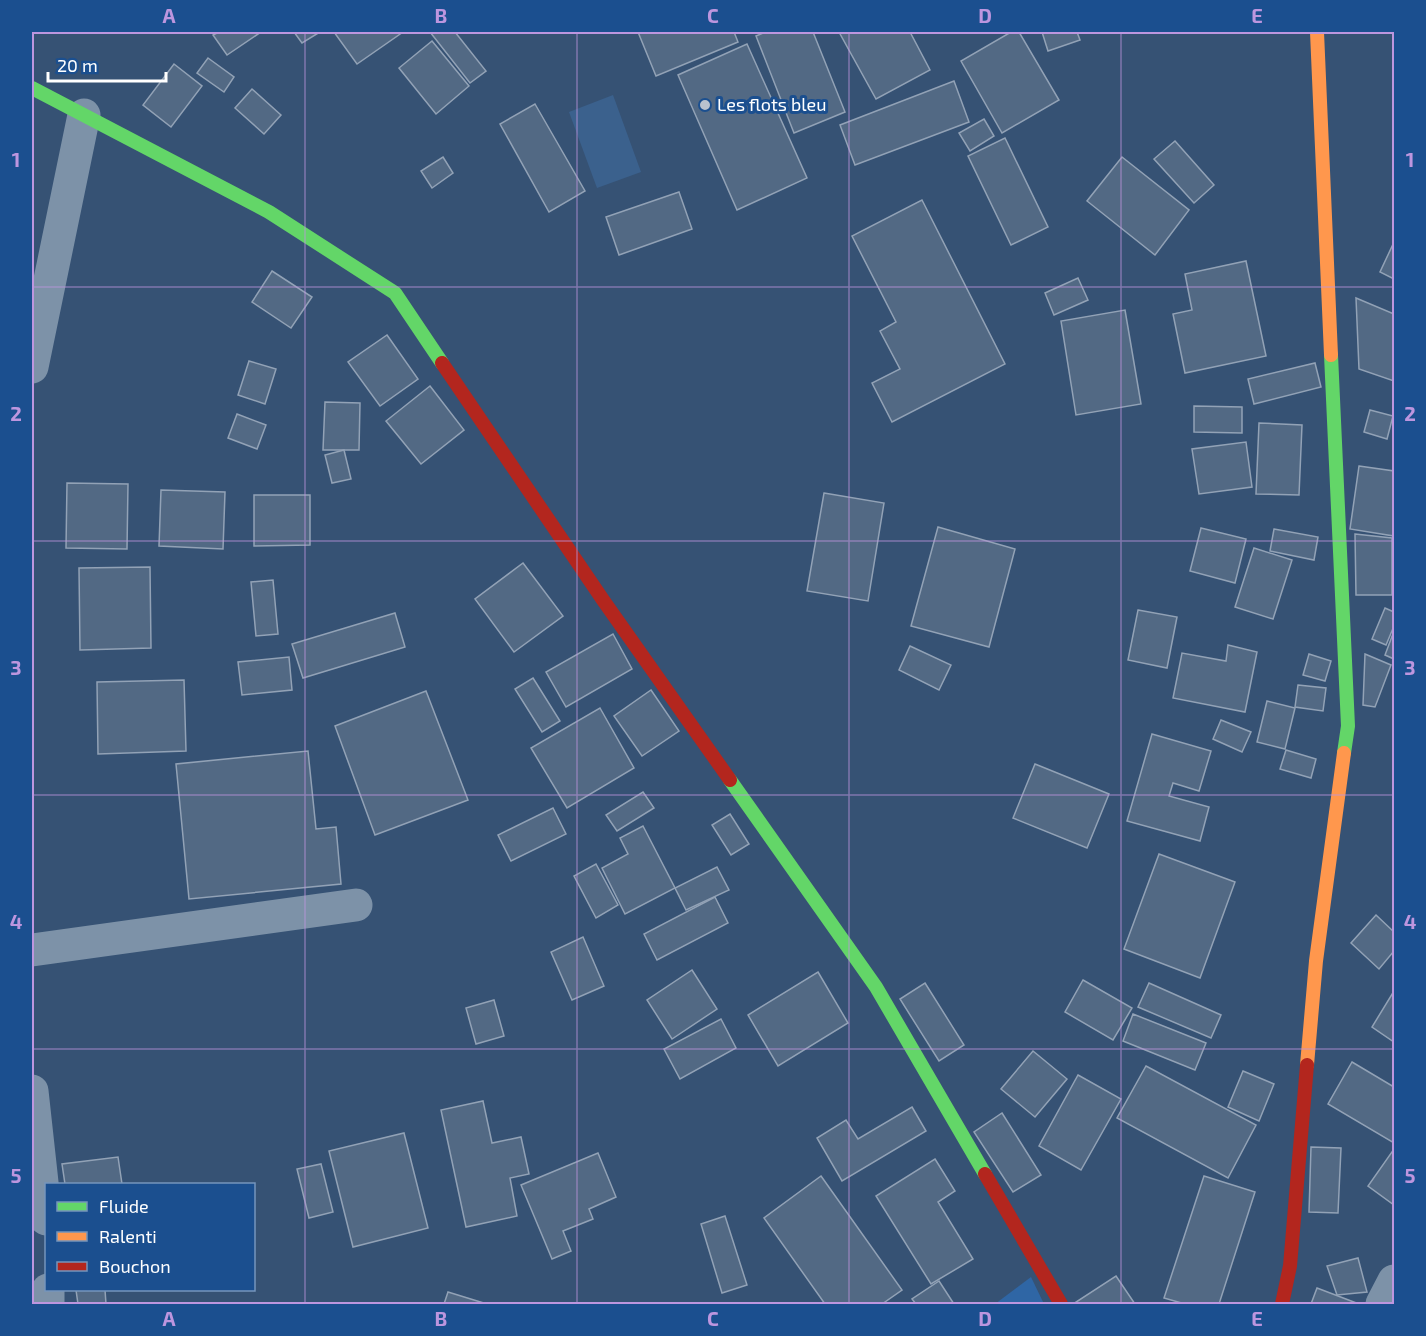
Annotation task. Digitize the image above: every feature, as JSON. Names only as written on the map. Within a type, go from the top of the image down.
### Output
[{"type":"street","points":[[1282,1305],[1290,1266],[1316,961],[1348,726],[1317,32]]},
{"type":"street","points":[[32,88],[269,212],[394,293],[603,600],[876,987],[1061,1305]]},
{"type":"street","points":[[32,367],[84,115]]},
{"type":"street","points":[[32,950],[356,905]]},
{"type":"street","points":[[32,1091],[45,1210]]},
{"type":"shaded area","points":[[613,95],[641,172],[597,188],[569,112]]},
{"type":"shaded area","points":[[1031,1277],[1044,1304],[995,1304]]},
{"type":"building","points":[[219,32],[261,32],[227,55],[213,35]]},
{"type":"building","points":[[294,32],[320,32],[302,43]]},
{"type":"building","points":[[334,32],[403,32],[357,64]]},
{"type":"building","points":[[430,32],[455,32],[486,71],[470,83]]},
{"type":"building","points":[[638,32],[734,32],[738,42],[656,76]]},
{"type":"building","points":[[766,32],[813,32],[845,112],[794,133],[756,36]]},
{"type":"building","points":[[839,32],[910,32],[930,70],[876,99]]},
{"type":"building","points":[[1011,32],[1019,32],[1059,100],[1002,133],[961,61]]},
{"type":"building","points":[[1042,32],[1077,32],[1080,40],[1048,51]]},
{"type":"building","points":[[432,41],[469,86],[436,114],[399,68]]},
{"type":"building","points":[[747,44],[807,178],[737,210],[678,75]]},
{"type":"building","points":[[208,58],[234,77],[224,92],[197,73]]},
{"type":"building","points":[[174,64],[202,86],[171,127],[143,105]]},
{"type":"building","points":[[954,81],[969,122],[855,165],[840,125]]},
{"type":"building","points":[[252,89],[281,115],[264,134],[235,108]]},
{"type":"building","points":[[535,104],[585,191],[549,212],[500,124]]},
{"type":"building","points":[[984,119],[994,136],[970,151],[959,133]]},
{"type":"building","points":[[1005,138],[1048,227],[1011,245],[968,156]]},
{"type":"building","points":[[1175,141],[1214,185],[1194,203],[1154,159]]},
{"type":"building","points":[[443,157],[453,173],[432,188],[421,171]]},
{"type":"building","points":[[1122,157],[1189,210],[1155,255],[1087,201]]},
{"type":"building","points":[[679,192],[692,229],[619,255],[606,217]]},
{"type":"building","points":[[922,200],[1005,364],[892,422],[872,383],[900,369],[880,331],[896,322],[852,236]]},
{"type":"building","points":[[1394,242],[1394,279],[1380,272]]},
{"type":"building","points":[[1246,261],[1266,356],[1185,373],[1173,314],[1192,310],[1185,274]]},
{"type":"building","points":[[272,271],[312,297],[291,328],[252,302]]},
{"type":"building","points":[[1078,278],[1088,300],[1054,315],[1045,293]]},
{"type":"building","points":[[1356,298],[1394,314],[1394,381],[1359,369]]},
{"type":"building","points":[[1125,310],[1141,404],[1076,415],[1061,321]]},
{"type":"building","points":[[387,335],[418,379],[380,406],[348,362]]},
{"type":"building","points":[[249,361],[276,369],[265,404],[238,395]]},
{"type":"building","points":[[1315,363],[1321,387],[1254,404],[1248,379]]},
{"type":"building","points":[[430,386],[464,430],[421,464],[386,421]]},
{"type":"building","points":[[325,402],[360,403],[359,450],[323,450]]},
{"type":"building","points":[[1194,406],[1242,407],[1242,433],[1194,432]]},
{"type":"building","points":[[1370,410],[1393,416],[1387,439],[1364,432]]},
{"type":"building","points":[[237,414],[266,425],[257,449],[228,438]]},
{"type":"building","points":[[1259,423],[1302,425],[1299,495],[1256,494]]},
{"type":"building","points":[[1246,442],[1252,487],[1199,494],[1192,449]]},
{"type":"building","points":[[344,450],[351,479],[332,483],[325,455]]},
{"type":"building","points":[[1359,466],[1394,471],[1394,536],[1350,529]]},
{"type":"building","points":[[67,483],[128,484],[127,549],[66,548]]},
{"type":"building","points":[[161,490],[225,492],[223,549],[159,546]]},
{"type":"building","points":[[824,493],[884,503],[868,601],[807,591]]},
{"type":"building","points":[[254,495],[310,495],[310,545],[254,546]]},
{"type":"building","points":[[938,527],[1015,549],[989,647],[911,626]]},
{"type":"building","points":[[1201,528],[1246,539],[1235,583],[1190,571]]},
{"type":"building","points":[[1274,529],[1318,537],[1314,560],[1270,551]]},
{"type":"building","points":[[1355,534],[1392,538],[1392,595],[1356,595]]},
{"type":"building","points":[[1254,548],[1292,560],[1273,619],[1235,607]]},
{"type":"building","points":[[523,563],[563,616],[514,652],[475,599]]},
{"type":"building","points":[[150,567],[151,648],[80,650],[79,568]]},
{"type":"building","points":[[273,580],[278,634],[256,636],[251,582]]},
{"type":"building","points":[[1385,608],[1394,612],[1394,626],[1386,645],[1372,639]]},
{"type":"building","points":[[1138,610],[1177,617],[1167,668],[1128,660]]},
{"type":"building","points":[[395,613],[405,647],[303,678],[292,644]]},
{"type":"building","points":[[1394,631],[1394,659],[1385,655]]},
{"type":"building","points":[[613,634],[632,669],[566,707],[546,672]]},
{"type":"building","points":[[1228,645],[1257,652],[1245,712],[1173,698],[1182,653],[1226,661]]},
{"type":"building","points":[[910,646],[951,665],[939,690],[899,670]]},
{"type":"building","points":[[1309,654],[1331,661],[1325,681],[1303,675]]},
{"type":"building","points":[[1365,654],[1391,665],[1375,707],[1363,705]]},
{"type":"building","points":[[289,657],[292,690],[242,695],[238,662]]},
{"type":"building","points":[[533,678],[560,721],[542,732],[515,689]]},
{"type":"building","points":[[184,680],[186,751],[98,754],[97,682]]},
{"type":"building","points":[[1298,685],[1326,688],[1323,711],[1295,707]]},
{"type":"building","points":[[651,690],[679,731],[642,756],[614,716]]},
{"type":"building","points":[[426,691],[468,800],[375,835],[335,726]]},
{"type":"building","points":[[1267,701],[1295,708],[1285,749],[1257,742]]},
{"type":"building","points":[[600,708],[634,768],[567,808],[531,748]]},
{"type":"building","points":[[1221,720],[1251,732],[1242,752],[1213,739]]},
{"type":"building","points":[[1152,734],[1211,751],[1199,791],[1173,783],[1169,796],[1209,807],[1200,841],[1127,821]]},
{"type":"building","points":[[1286,750],[1316,759],[1311,778],[1280,769]]},
{"type":"building","points":[[308,751],[316,829],[336,827],[341,884],[189,899],[176,764]]},
{"type":"building","points":[[1035,764],[1109,794],[1087,848],[1013,818]]},
{"type":"building","points":[[643,792],[654,808],[617,831],[606,815]]},
{"type":"building","points":[[553,808],[566,834],[511,861],[498,835]]},
{"type":"building","points":[[730,814],[749,844],[731,855],[712,825]]},
{"type":"building","points":[[643,826],[675,888],[625,914],[602,868],[628,854],[620,838]]},
{"type":"building","points":[[1159,854],[1235,882],[1200,978],[1124,949]]},
{"type":"building","points":[[596,864],[618,905],[596,918],[574,876]]},
{"type":"building","points":[[717,867],[729,890],[686,910],[675,888]]},
{"type":"building","points":[[715,897],[728,923],[657,960],[644,934]]},
{"type":"building","points":[[1376,915],[1394,932],[1394,951],[1379,969],[1351,943]]},
{"type":"building","points":[[583,937],[604,986],[572,1000],[551,952]]},
{"type":"building","points":[[692,970],[717,1009],[672,1039],[647,1000]]},
{"type":"building","points":[[818,972],[848,1023],[778,1066],[748,1015]]},
{"type":"building","points":[[1083,980],[1132,1008],[1113,1040],[1065,1012]]},
{"type":"building","points":[[925,983],[964,1045],[939,1061],[900,999]]},
{"type":"building","points":[[1149,983],[1221,1015],[1211,1038],[1138,1007]]},
{"type":"building","points":[[1394,991],[1394,1042],[1372,1027]]},
{"type":"building","points":[[494,1000],[504,1036],[476,1044],[466,1008]]},
{"type":"building","points":[[1133,1014],[1206,1043],[1195,1070],[1123,1041]]},
{"type":"building","points":[[721,1019],[736,1048],[680,1079],[664,1049]]},
{"type":"building","points":[[1033,1051],[1067,1079],[1035,1117],[1001,1089]]},
{"type":"building","points":[[1352,1062],[1394,1087],[1394,1143],[1328,1104]]},
{"type":"building","points":[[1146,1066],[1256,1125],[1228,1178],[1117,1118]]},
{"type":"building","points":[[1243,1071],[1274,1084],[1259,1121],[1228,1107]]},
{"type":"building","points":[[1078,1075],[1121,1099],[1081,1170],[1039,1146]]},
{"type":"building","points":[[483,1101],[492,1143],[521,1137],[529,1174],[510,1178],[517,1216],[466,1227],[441,1110]]},
{"type":"building","points":[[912,1107],[926,1131],[842,1181],[817,1138],[846,1120],[858,1139]]},
{"type":"building","points":[[1002,1113],[1041,1175],[1013,1192],[974,1132]]},
{"type":"building","points":[[404,1133],[428,1228],[353,1247],[329,1151]]},
{"type":"building","points":[[1311,1147],[1341,1148],[1338,1213],[1309,1212]]},
{"type":"building","points":[[1394,1149],[1394,1205],[1368,1186]]},
{"type":"building","points":[[598,1153],[616,1197],[589,1209],[593,1219],[563,1231],[571,1251],[552,1259],[521,1185]]},
{"type":"building","points":[[118,1157],[122,1183],[65,1183],[62,1164]]},
{"type":"building","points":[[935,1159],[955,1191],[938,1202],[973,1259],[931,1284],[876,1196]]},
{"type":"building","points":[[321,1164],[333,1212],[309,1218],[297,1169]]},
{"type":"building","points":[[821,1176],[902,1290],[882,1304],[825,1304],[764,1218]]},
{"type":"building","points":[[1204,1176],[1255,1192],[1219,1304],[1185,1304],[1164,1298]]},
{"type":"building","points":[[725,1216],[747,1285],[722,1293],[701,1224]]},
{"type":"building","points":[[1358,1258],[1367,1292],[1337,1295],[1327,1266]]},
{"type":"building","points":[[1116,1276],[1135,1304],[1073,1304]]},
{"type":"building","points":[[939,1281],[954,1304],[916,1304],[912,1299]]},
{"type":"building","points":[[1317,1288],[1359,1304],[1311,1304]]},
{"type":"building","points":[[76,1291],[105,1291],[106,1304],[78,1304]]},
{"type":"building","points":[[448,1292],[487,1304],[444,1304]]},
{"type":"traffic: fast","points":[[32,88],[269,212],[395,293],[442,363]]},
{"type":"traffic: fast","points":[[1331,355],[1348,726],[1344,753]]},
{"type":"traffic: fast","points":[[730,780],[876,987],[985,1174]]},
{"type":"traffic: slow","points":[[1317,32],[1331,355]]},
{"type":"traffic: slow","points":[[1307,1065],[1316,961],[1344,753]]},
{"type":"traffic: jam","points":[[442,363],[603,600],[730,780]]},
{"type":"traffic: jam","points":[[1282,1304],[1290,1266],[1307,1065]]},
{"type":"traffic: jam","points":[[985,1174],[1061,1304]]},
{"type":"place","name":"Les flots bleu","points":[[705,105]]}]
